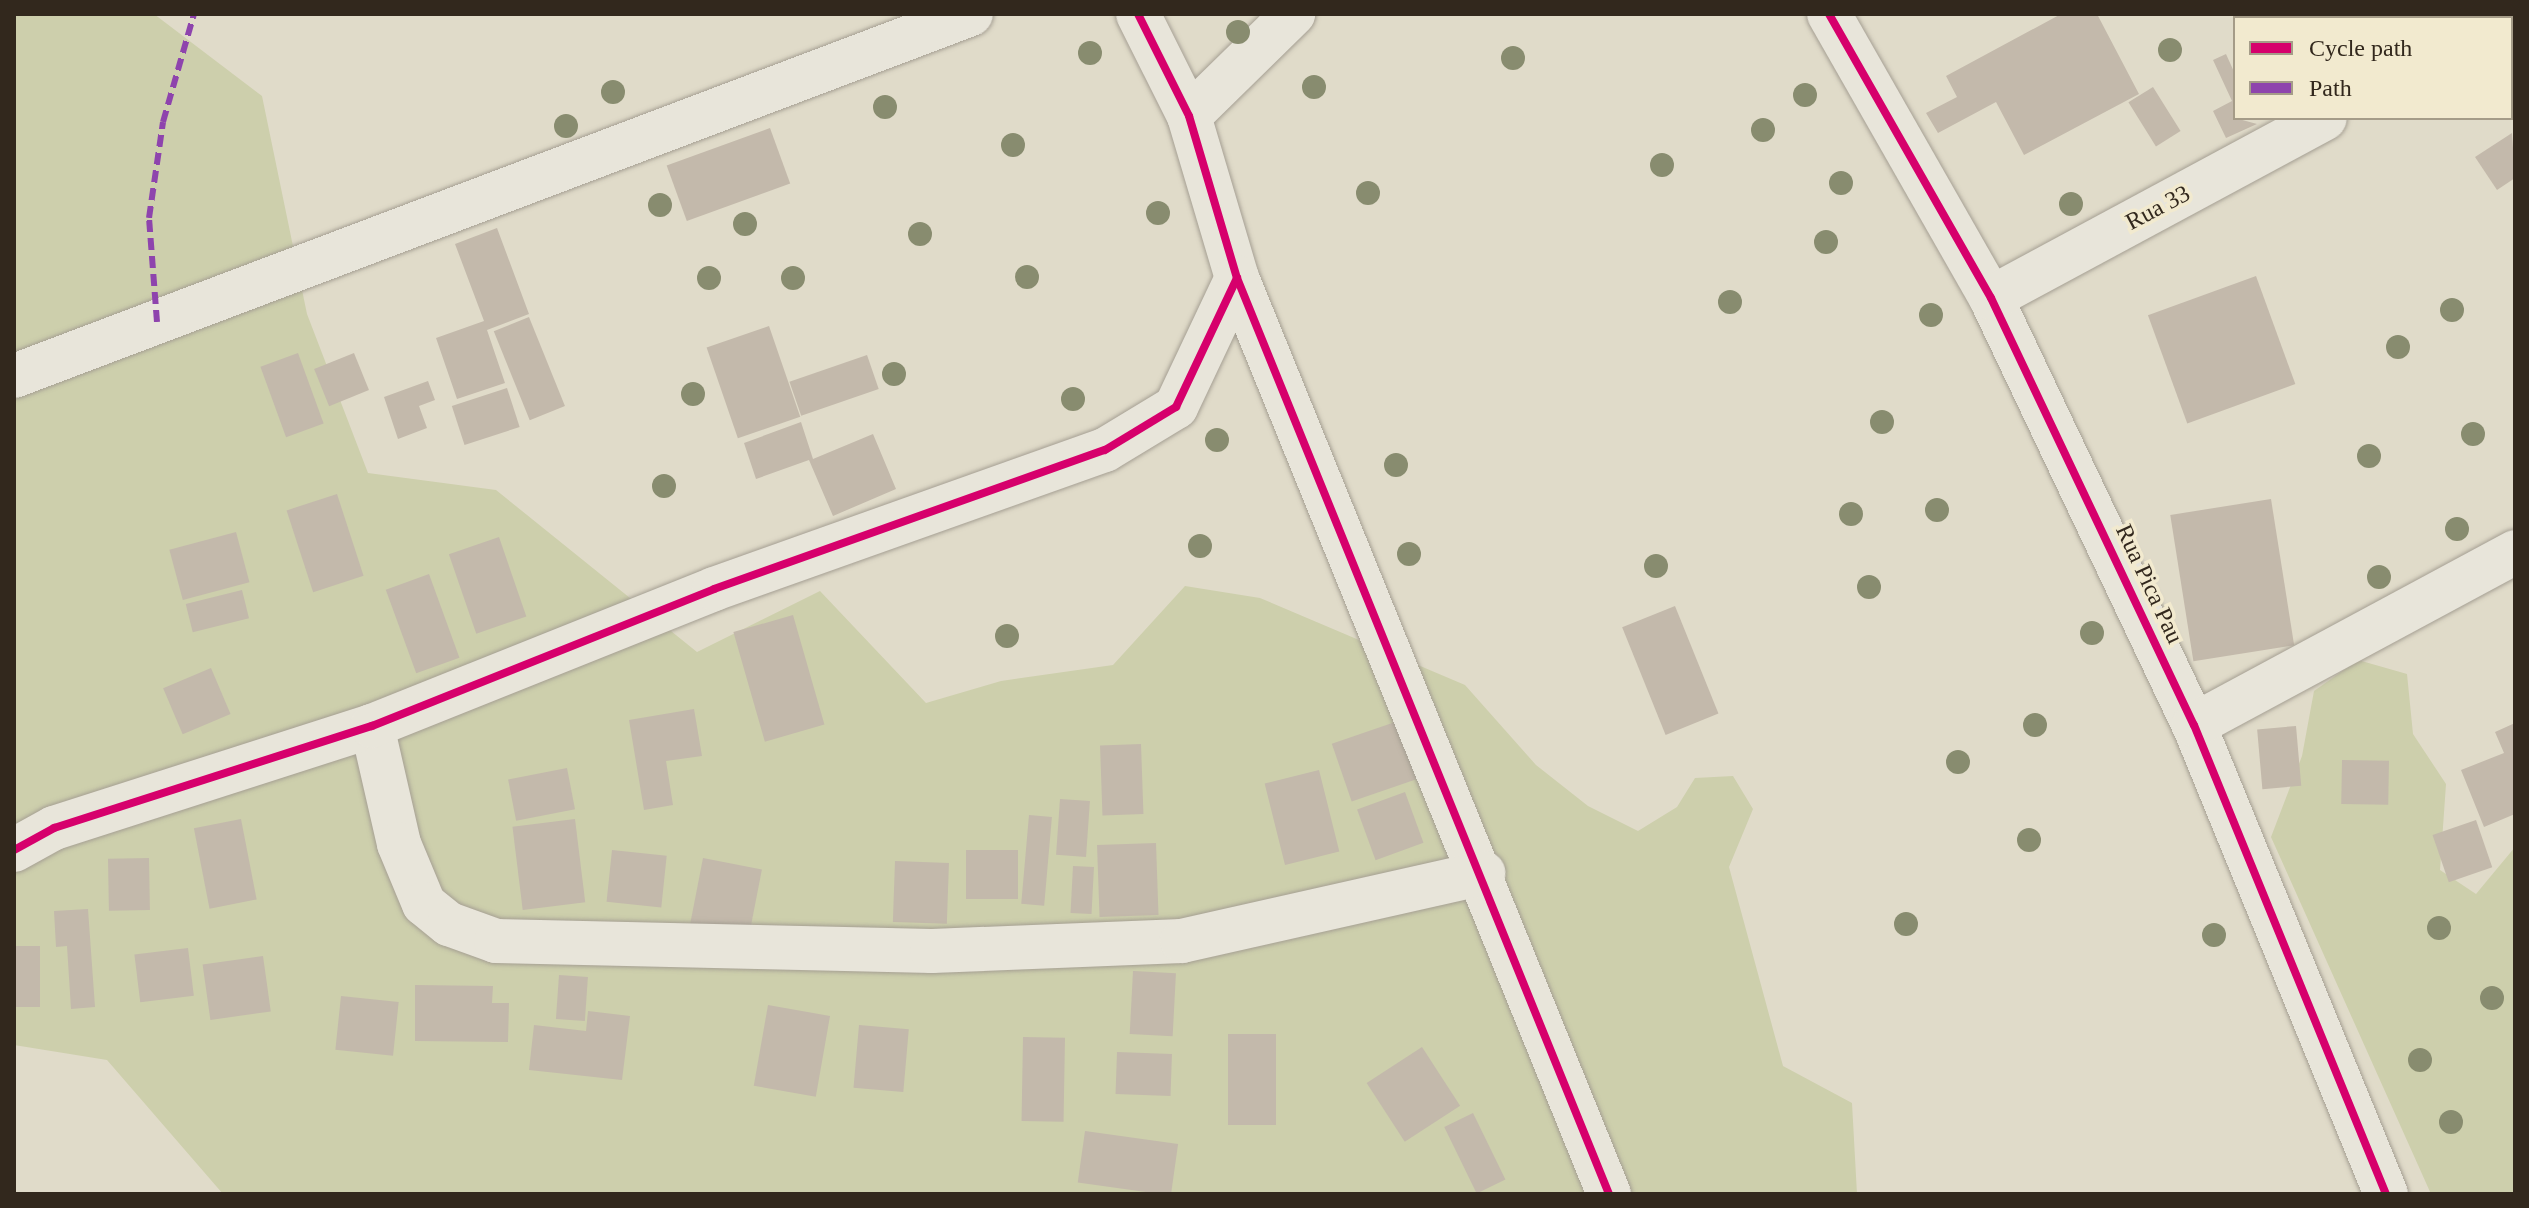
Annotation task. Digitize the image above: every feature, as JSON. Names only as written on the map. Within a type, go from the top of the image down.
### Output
[{"type":"street","points":[[14,376],[971,14]]},
{"type":"street","points":[[1138,14],[1189,116],[1237,278],[1483,873],[1609,1194]]},
{"type":"street","points":[[1189,116],[1293,14]]},
{"type":"street","name":"Rua Pica Pau","points":[[1829,14],[1991,298],[2194,725],[2386,1194]]},
{"type":"street","name":"Rua 33","points":[[1991,298],[2321,120]]},
{"type":"street","points":[[14,850],[54,828],[372,726],[1150,428],[1197,376],[1237,278]]},
{"type":"street","points":[[2194,725],[2515,552]]},
{"type":"street","points":[[372,726],[399,844],[424,904],[449,924],[496,941],[932,951],[1182,941],[1483,873]]},
{"type":"green space","points":[[14,14],[154,14],[262,96],[307,314],[368,473],[496,490],[697,652],[820,591],[926,703],[1001,681],[1113,665],[1185,586],[1260,598],[1465,685],[1536,765],[1588,806],[1638,831],[1677,807],[1695,778],[1733,776],[1753,809],[1729,867],[1783,1066],[1852,1103],[1857,1194],[223,1194],[107,1060],[14,1045]]},
{"type":"green space","points":[[2358,660],[2407,674],[2413,734],[2446,784],[2440,870],[2476,894],[2515,847],[2515,1194],[2431,1194],[2271,837],[2302,756],[2314,691]]},
{"type":"building","points":[[2061,14],[2097,14],[2139,94],[2024,155],[1996,102],[1938,133],[1926,113],[1957,97],[1946,76]]},
{"type":"building","points":[[2226,54],[2233,70],[2233,120],[2257,124],[2226,138],[2213,111],[2232,101],[2213,60]]},
{"type":"building","points":[[2153,87],[2181,131],[2156,146],[2128,102]]},
{"type":"building","points":[[770,128],[790,183],[687,221],[667,166]]},
{"type":"building","points":[[2512,133],[2515,178],[2497,190],[2475,157]]},
{"type":"building","points":[[497,228],[529,314],[487,330],[505,383],[457,399],[436,338],[484,321],[455,244]]},
{"type":"building","points":[[2256,276],[2295,384],[2187,423],[2148,315]]},
{"type":"building","points":[[529,317],[565,406],[530,420],[494,331]]},
{"type":"building","points":[[769,326],[800,417],[738,438],[707,347]]},
{"type":"building","points":[[298,353],[324,423],[286,437],[260,367]]},
{"type":"building","points":[[354,353],[369,390],[329,406],[314,369]]},
{"type":"building","points":[[867,355],[879,389],[801,416],[789,382]]},
{"type":"building","points":[[428,381],[435,400],[419,406],[427,428],[398,439],[384,397]]},
{"type":"building","points":[[507,388],[520,427],[465,445],[452,406]]},
{"type":"building","points":[[801,422],[813,459],[873,434],[896,489],[833,516],[809,460],[756,479],[744,443]]},
{"type":"building","points":[[337,494],[364,576],[313,592],[287,510]]},
{"type":"building","points":[[2271,499],[2294,645],[2193,661],[2170,515]]},
{"type":"building","points":[[236,532],[249,582],[183,600],[169,550]]},
{"type":"building","points":[[499,537],[526,616],[476,634],[449,554]]},
{"type":"building","points":[[429,574],[459,658],[416,673],[386,590]]},
{"type":"building","points":[[242,590],[249,618],[193,632],[186,604]]},
{"type":"building","points":[[1675,606],[1718,714],[1666,735],[1622,627]]},
{"type":"building","points":[[793,615],[824,725],[765,742],[733,632]]},
{"type":"building","points":[[211,668],[231,714],[183,734],[163,688]]},
{"type":"building","points":[[694,709],[702,756],[666,761],[673,805],[644,810],[629,720]]},
{"type":"building","points":[[1398,721],[1418,779],[1352,801],[1332,744]]},
{"type":"building","points":[[2515,723],[2515,814],[2484,827],[2461,770],[2504,753],[2495,732]]},
{"type":"building","points":[[2296,726],[2301,786],[2262,789],[2257,729]]},
{"type":"building","points":[[1141,744],[1143,814],[1102,815],[1100,745]]},
{"type":"building","points":[[2342,760],[2389,761],[2388,805],[2341,804]]},
{"type":"building","points":[[567,768],[575,809],[516,821],[508,779]]},
{"type":"building","points":[[1319,770],[1339,852],[1285,865],[1265,784]]},
{"type":"building","points":[[1405,792],[1423,843],[1376,860],[1357,809]]},
{"type":"building","points":[[1060,799],[1090,801],[1086,857],[1056,855]]},
{"type":"building","points":[[1029,815],[1052,817],[1044,906],[1021,904]]},
{"type":"building","points":[[241,819],[257,899],[210,909],[194,828]]},
{"type":"building","points":[[575,819],[585,902],[523,910],[512,827]]},
{"type":"building","points":[[2476,820],[2492,867],[2449,882],[2433,835]]},
{"type":"building","points":[[1156,843],[1159,915],[1100,917],[1097,845]]},
{"type":"building","points":[[612,850],[667,856],[661,907],[607,902]]},
{"type":"building","points":[[966,850],[1018,850],[1018,899],[966,899]]},
{"type":"building","points":[[149,858],[150,910],[109,911],[108,859]]},
{"type":"building","points":[[703,858],[762,869],[749,936],[690,925]]},
{"type":"building","points":[[895,861],[949,863],[947,924],[893,922]]},
{"type":"building","points":[[1073,866],[1094,867],[1092,914],[1071,913]]},
{"type":"building","points":[[88,909],[95,1007],[71,1009],[67,946],[56,947],[54,911]]},
{"type":"building","points":[[16,946],[40,946],[40,1007],[16,1007]]},
{"type":"building","points":[[188,948],[194,996],[140,1002],[134,955]]},
{"type":"building","points":[[263,956],[271,1011],[210,1020],[203,964]]},
{"type":"building","points":[[1133,971],[1176,973],[1173,1036],[1130,1034]]},
{"type":"building","points":[[559,975],[588,977],[585,1021],[556,1019]]},
{"type":"building","points":[[415,985],[493,986],[492,1003],[509,1003],[508,1042],[415,1041]]},
{"type":"building","points":[[341,996],[399,1002],[393,1056],[335,1050]]},
{"type":"building","points":[[768,1005],[830,1016],[816,1097],[754,1086]]},
{"type":"building","points":[[588,1011],[630,1016],[622,1080],[529,1070],[534,1025],[586,1031]]},
{"type":"building","points":[[859,1025],[909,1029],[903,1092],[854,1088]]},
{"type":"building","points":[[1228,1034],[1276,1034],[1276,1125],[1228,1125]]},
{"type":"building","points":[[1023,1037],[1065,1038],[1064,1122],[1022,1121]]},
{"type":"building","points":[[1422,1047],[1460,1106],[1405,1142],[1367,1083]]},
{"type":"building","points":[[1117,1052],[1172,1054],[1171,1096],[1116,1094]]},
{"type":"building","points":[[1473,1113],[1505,1180],[1477,1194],[1444,1127]]},
{"type":"building","points":[[1085,1131],[1178,1144],[1171,1194],[1078,1182]]},
{"type":"marked path","points":[[157,322],[149,218],[163,122],[194,14]]},
{"type":"cycle path","points":[[1138,14],[1189,116],[1237,278],[1609,1194]]},
{"type":"cycle path","points":[[1829,14],[1991,298],[2194,725],[2386,1194]]},
{"type":"cycle path","points":[[14,850],[54,828],[372,726],[714,589],[1105,450],[1176,407],[1237,278]]}]
